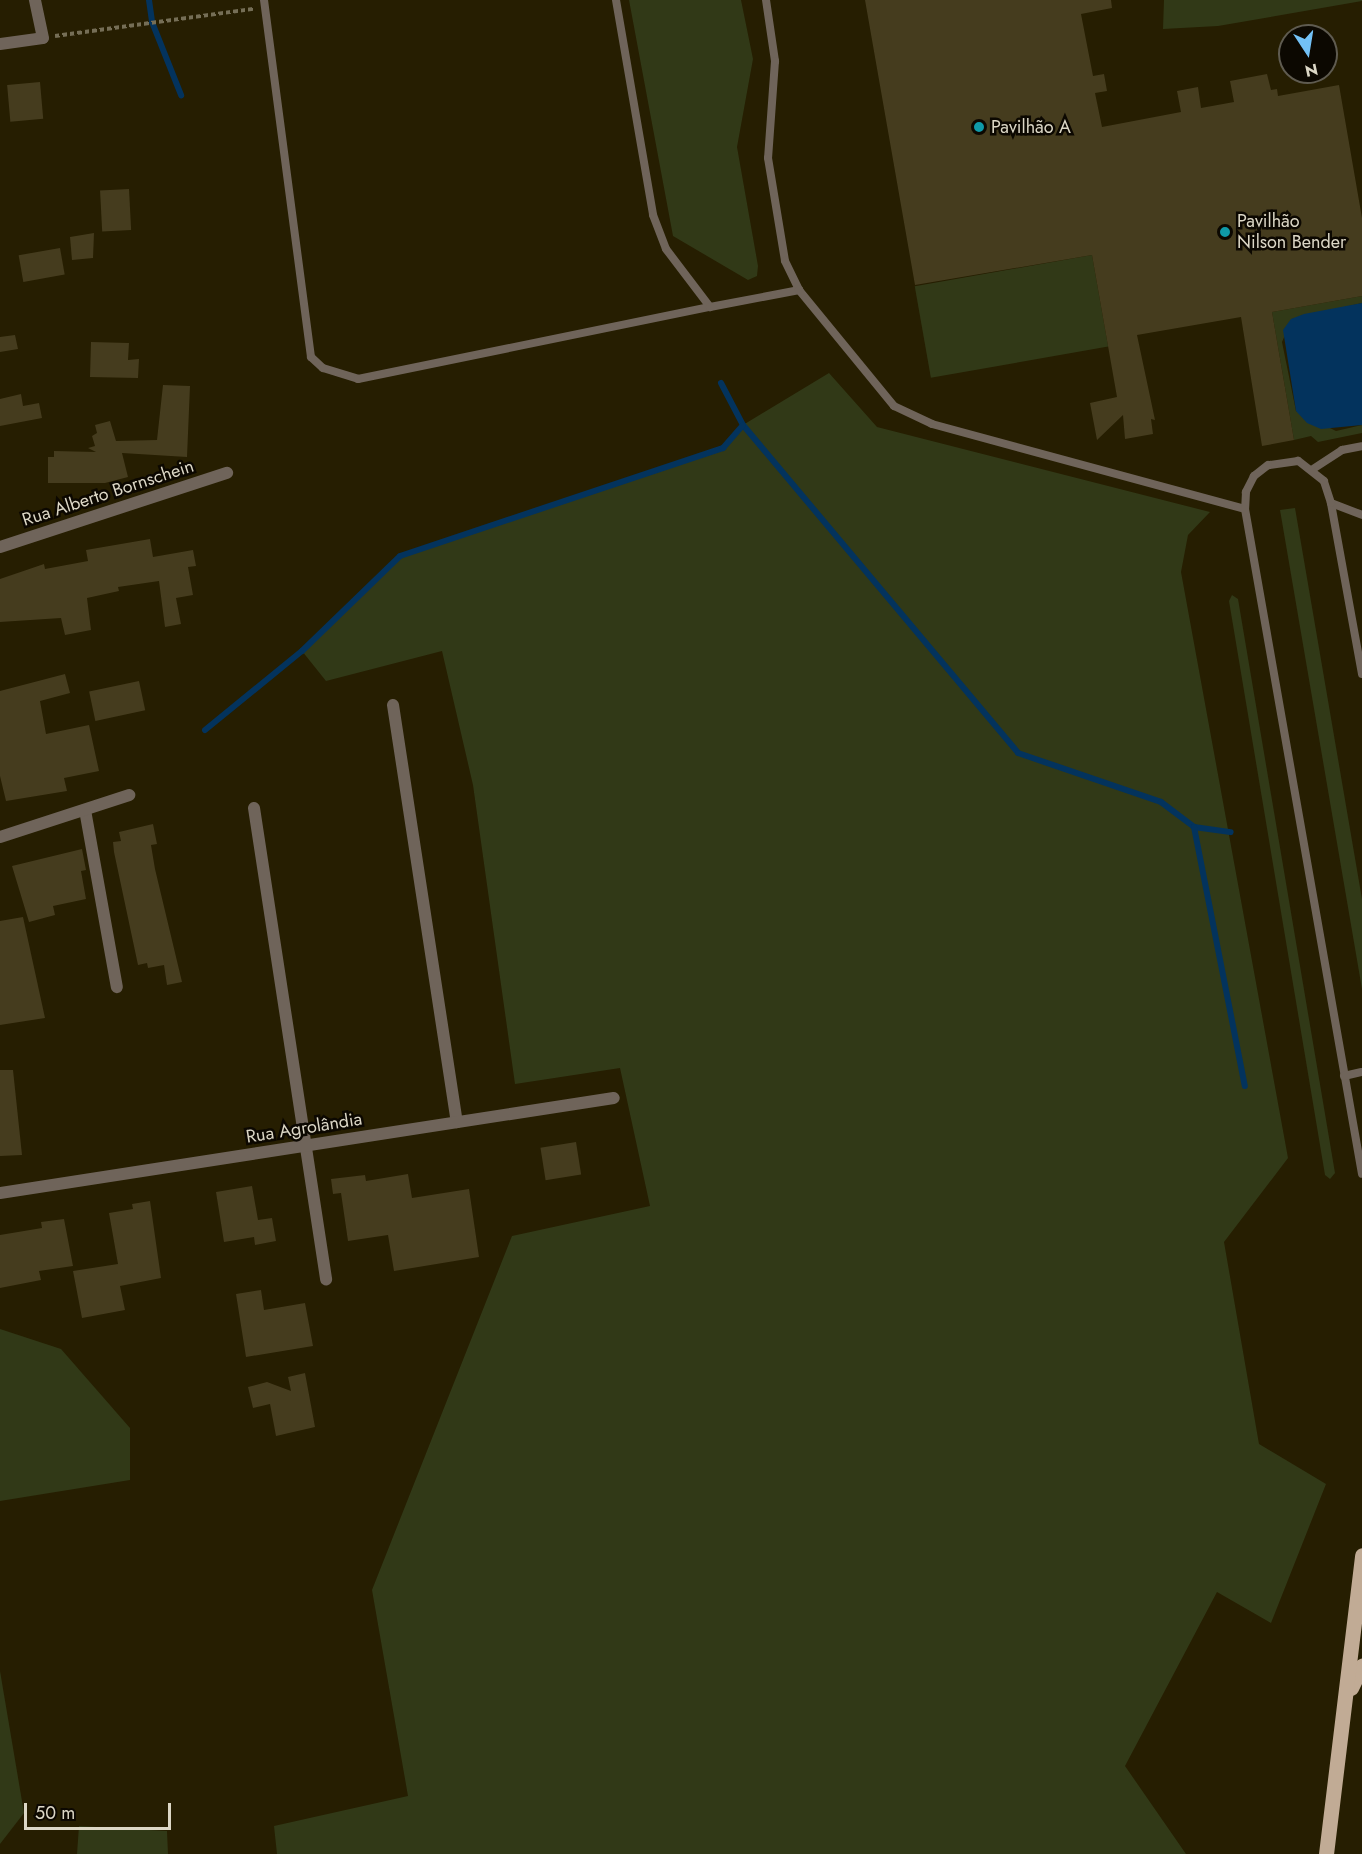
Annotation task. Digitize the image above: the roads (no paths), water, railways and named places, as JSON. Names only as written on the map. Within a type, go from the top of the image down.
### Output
[{"type":"main road","points":[[1326,1854],[1362,1554]]},
{"type":"main road","points":[[1346,1699],[1362,1665]]},
{"type":"street","points":[[0,44],[43,38],[35,0]]},
{"type":"street","name":"Rua Alberto Bornschein","points":[[0,547],[227,473]]},
{"type":"street","points":[[393,705],[457,1122]]},
{"type":"street","points":[[0,837],[129,795]]},
{"type":"street","points":[[254,808],[326,1280]]},
{"type":"street","points":[[85,810],[117,987]]},
{"type":"street","name":"Rua Agrolândia","points":[[0,1193],[614,1098]]},
{"type":"lane","points":[[616,0],[653,215],[666,249],[710,307]]},
{"type":"lane","points":[[766,0],[775,61],[768,158],[785,261],[799,290],[894,406],[932,424],[1245,509]]},
{"type":"lane","points":[[264,4],[311,357],[323,369],[358,379],[799,290]]},
{"type":"lane","points":[[1313,469],[1342,450],[1362,446]]},
{"type":"lane","points":[[1362,674],[1331,503],[1323,481],[1313,469],[1298,461],[1268,465],[1254,476],[1246,492],[1245,509],[1362,1174]]},
{"type":"lane","points":[[1331,503],[1362,515]]},
{"type":"lane","points":[[1344,1076],[1362,1072]]},
{"type":"water","points":[[1362,303],[1362,425],[1321,429],[1307,423],[1296,411],[1283,330],[1291,319],[1304,314]]},
{"type":"waterway","points":[[149,0],[152,22],[181,95]]},
{"type":"waterway","points":[[721,383],[743,425],[1018,753],[1161,802],[1194,827],[1231,832]]},
{"type":"waterway","points":[[205,730],[302,651],[400,556],[723,448],[743,425]]},
{"type":"waterway","points":[[1194,827],[1245,1086]]},
{"type":"place","name":"Pavilhão A","points":[[979,127]]},
{"type":"place","name":"Pavilhão Nilson Bender","points":[[1225,232]]}]
